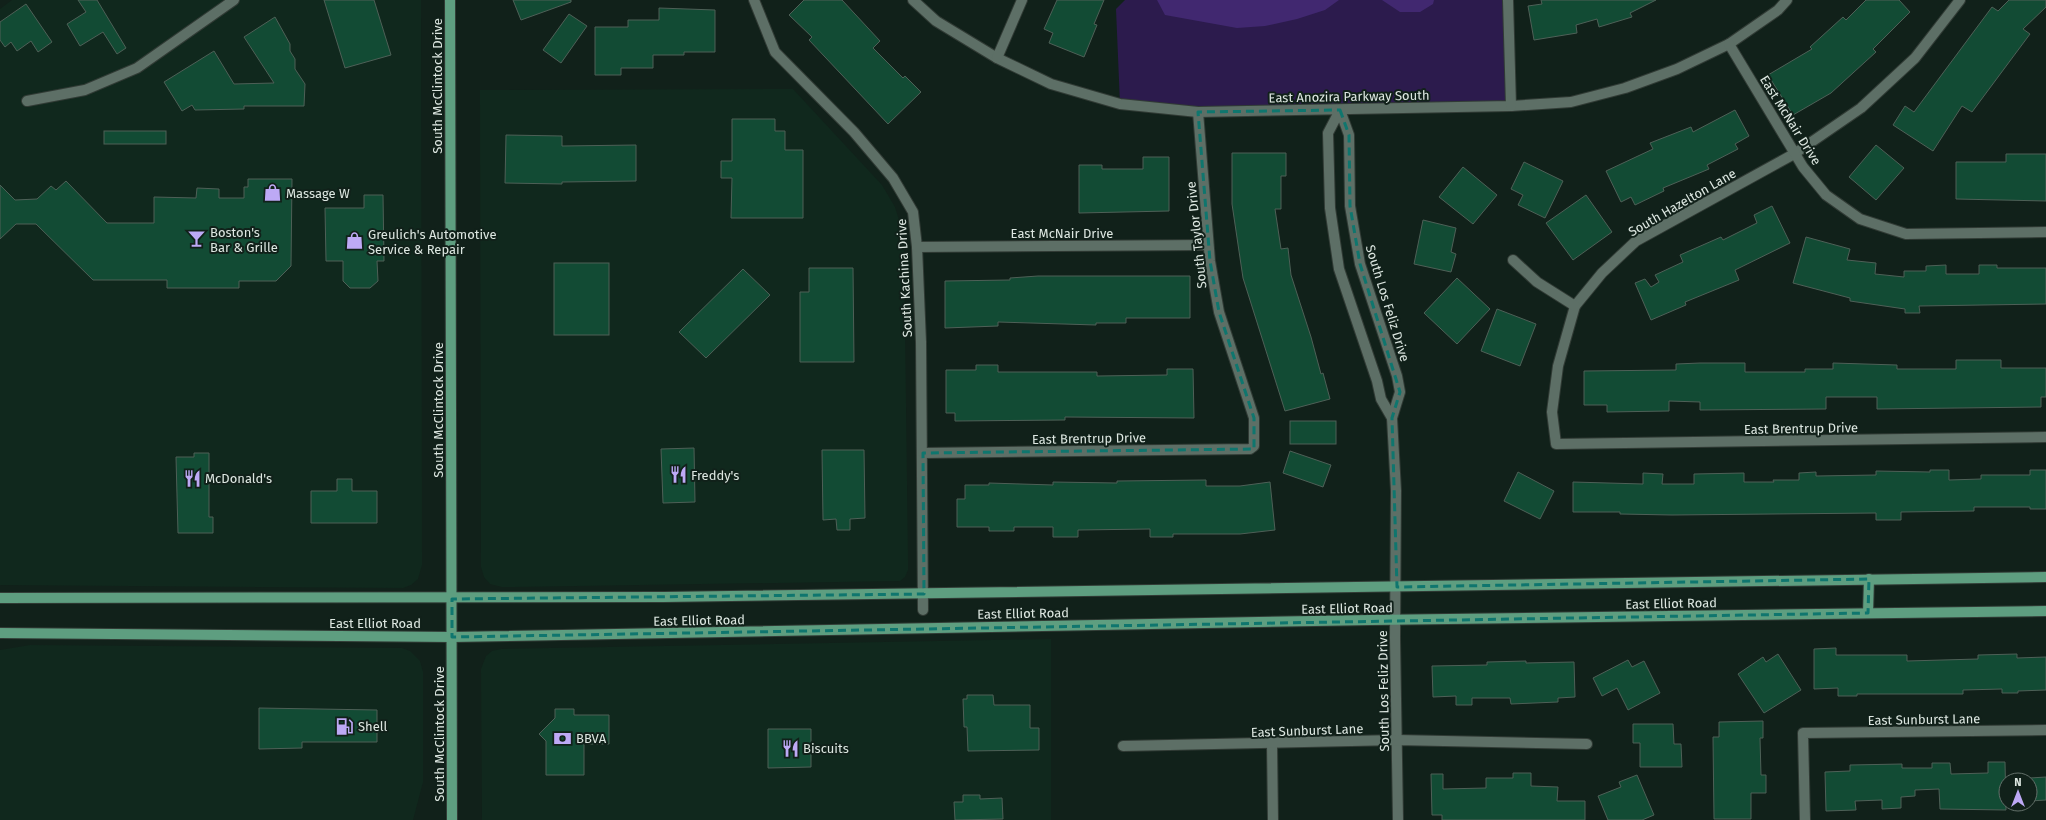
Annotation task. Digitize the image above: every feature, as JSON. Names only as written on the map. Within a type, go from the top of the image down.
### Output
[{"type":"main road","name":"South McClintock Drive","points":[[450,0],[452,820]]},
{"type":"main road","name":"East Elliot Road","points":[[0,598],[452,599],[924,594],[2046,578]]},
{"type":"main road","points":[[1868,580],[1868,613]]},
{"type":"main road","name":"East Elliot Road","points":[[2,630],[452,637],[1395,620],[2046,611]]},
{"type":"street","points":[[27,101],[85,90],[137,68],[234,0]]},
{"type":"street","name":"South Kachina Drive","points":[[754,0],[775,52],[854,132],[893,178],[913,212],[917,247],[922,453],[923,610]]},
{"type":"street","name":"East Anozira Parkway South","points":[[913,0],[936,21],[997,58],[1051,84],[1120,104],[1198,112],[1511,106],[1571,102],[1625,88],[1677,69],[1729,44],[1778,10],[1788,0]]},
{"type":"street","points":[[997,58],[1022,0]]},
{"type":"street","points":[[1508,0],[1511,106]]},
{"type":"street","name":"South Hazelton Lane","points":[[1556,444],[1552,412],[1558,366],[1575,306],[1602,273],[1636,242],[1794,154],[1861,108],[1915,58],[1960,0]]},
{"type":"street","name":"East McNair Drive","points":[[1729,44],[1794,154],[1826,195],[1860,219],[1906,234],[2046,232]]},
{"type":"street","name":"South Los Feliz Drive","points":[[1340,110],[1328,133],[1330,208],[1339,269],[1377,381],[1381,399],[1392,418]]},
{"type":"street","name":"South Los Feliz Drive","points":[[1340,110],[1349,135],[1350,206],[1360,264],[1397,376],[1400,392],[1392,418],[1395,456],[1395,620],[1398,820]]},
{"type":"street","name":"South Taylor Drive","points":[[1198,112],[1208,245],[1219,312],[1254,418],[1254,446]]},
{"type":"street","name":"East McNair Drive","points":[[917,247],[1208,245]]},
{"type":"street","points":[[1513,260],[1537,282],[1575,306]]},
{"type":"street","name":"East Brentrup Drive","points":[[1556,444],[2046,437]]},
{"type":"street","name":"East Brentrup Drive","points":[[922,453],[1250,449],[1254,446]]},
{"type":"street","name":"East Sunburst Lane","points":[[1805,820],[1803,733],[2046,730]]},
{"type":"street","name":"East Sunburst Lane","points":[[1123,746],[1272,744],[1397,740],[1587,744]]},
{"type":"street","points":[[1272,744],[1273,820]]},
{"type":"highlighted area","points":[[1340,110],[1349,135],[1350,206],[1360,264],[1400,392],[1392,418],[1397,587],[1869,579],[1868,613],[452,637],[452,599],[924,594],[923,453],[1254,449],[1254,418],[1219,312],[1210,261],[1198,112]]},
{"type":"shaded area","points":[[12,0],[421,0],[422,565],[418,579],[411,585],[403,588],[0,585],[0,9]]},
{"type":"shaded area","points":[[1125,0],[1508,0],[1511,106],[1198,112],[1120,104],[1116,9]]},
{"type":"shaded area","points":[[1157,0],[1339,0],[1325,10],[1297,19],[1265,26],[1237,28],[1165,15]]},
{"type":"shaded area","points":[[1382,0],[1434,0],[1433,4],[1420,12],[1400,12]]},
{"type":"shaded area","points":[[793,89],[882,185],[895,207],[900,223],[904,248],[908,561],[908,570],[905,577],[900,581],[515,587],[502,587],[490,584],[484,577],[481,567],[480,90]]},
{"type":"shaded area","points":[[1051,639],[1051,820],[482,820],[481,669],[486,656],[492,651],[501,649]]},
{"type":"shaded area","points":[[30,645],[402,648],[410,651],[420,661],[423,672],[423,782],[413,820],[0,820],[0,650]]},
{"type":"building","points":[[78,0],[97,0],[126,48],[117,54],[103,32],[80,46],[67,24],[86,12]]},
{"type":"building","points":[[324,0],[374,0],[391,55],[345,68]]},
{"type":"building","points":[[513,0],[571,0],[571,2],[521,20]]},
{"type":"building","points":[[804,0],[842,0],[880,41],[873,48],[903,78],[905,76],[921,92],[888,124],[809,40],[812,37],[789,15]]},
{"type":"building","points":[[1057,0],[1104,0],[1094,24],[1097,25],[1084,57],[1049,43],[1053,33],[1044,29]]},
{"type":"building","points":[[1541,0],[1656,0],[1630,13],[1632,17],[1599,27],[1597,19],[1576,25],[1577,33],[1534,40],[1528,6],[1542,4]]},
{"type":"building","points":[[1866,0],[1899,0],[1910,12],[1873,49],[1876,52],[1831,93],[1793,115],[1768,75],[1812,49],[1810,47],[1843,17],[1846,20]]},
{"type":"building","points":[[2009,0],[2046,0],[2046,7],[2023,29],[2030,34],[1972,112],[1962,106],[1933,151],[1893,125],[1905,106],[1914,112],[1992,7],[1998,11]]},
{"type":"building","points":[[26,4],[52,42],[38,52],[31,41],[17,51],[11,42],[5,47],[0,40],[0,22]]},
{"type":"building","points":[[659,8],[715,10],[715,52],[684,52],[684,55],[653,55],[653,68],[621,68],[621,75],[595,75],[595,27],[628,27],[628,20],[659,20]]},
{"type":"building","points":[[569,14],[587,26],[561,63],[543,50]]},
{"type":"building","points":[[275,17],[290,44],[290,51],[295,59],[295,69],[305,84],[304,106],[244,106],[244,109],[195,110],[192,105],[182,111],[164,82],[214,51],[234,84],[274,83],[244,37]]},
{"type":"building","points":[[1735,110],[1749,136],[1735,144],[1738,149],[1707,165],[1709,169],[1663,188],[1664,191],[1635,205],[1631,197],[1621,202],[1606,171],[1653,149],[1650,143],[1691,127],[1693,132]]},
{"type":"building","points":[[732,119],[775,119],[775,131],[785,131],[785,150],[803,150],[803,218],[731,218],[732,178],[721,178],[721,161],[732,161]]},
{"type":"building","points":[[104,131],[166,131],[166,144],[104,144]]},
{"type":"building","points":[[506,135],[562,136],[562,146],[636,145],[636,181],[562,182],[562,184],[505,183]]},
{"type":"building","points":[[1876,145],[1904,168],[1876,200],[1849,177]]},
{"type":"building","points":[[1232,153],[1286,153],[1286,176],[1281,176],[1281,209],[1275,209],[1281,249],[1288,248],[1291,275],[1330,399],[1285,411],[1243,278],[1232,204]]},
{"type":"building","points":[[2006,154],[2046,154],[2046,201],[1956,199],[1956,162],[2006,162]]},
{"type":"building","points":[[1143,157],[1169,157],[1169,211],[1079,213],[1079,165],[1102,165],[1102,169],[1143,169]]},
{"type":"building","points":[[1524,162],[1563,181],[1545,218],[1518,205],[1523,195],[1511,189]]},
{"type":"building","points":[[1463,167],[1497,195],[1473,224],[1439,197]]},
{"type":"building","points":[[248,179],[292,179],[291,266],[276,281],[239,281],[239,288],[167,288],[167,280],[93,280],[36,224],[16,224],[0,239],[0,185],[15,200],[37,199],[51,186],[56,190],[66,181],[107,223],[154,223],[154,197],[196,198],[197,188],[219,189],[219,198],[244,198],[244,187],[248,187]]},
{"type":"building","name":"Greulich's Automotive Service & Repair","points":[[364,195],[383,195],[384,261],[377,261],[378,281],[370,288],[350,288],[343,281],[343,261],[326,261],[325,208],[364,208]]},
{"type":"building","points":[[1586,195],[1612,232],[1573,260],[1546,223]]},
{"type":"building","points":[[1772,206],[1790,243],[1735,270],[1739,280],[1685,302],[1686,305],[1651,320],[1635,283],[1645,279],[1651,287],[1659,282],[1655,275],[1683,262],[1680,255],[1721,237],[1723,240],[1757,223],[1754,215]]},
{"type":"building","points":[[1423,220],[1456,228],[1451,252],[1456,254],[1451,272],[1414,264]]},
{"type":"building","points":[[1806,237],[1850,249],[1847,260],[1876,263],[1875,274],[1904,277],[1904,271],[1926,271],[1926,266],[1946,265],[1946,274],[1979,274],[1979,265],[1997,265],[1997,268],[2046,268],[2046,304],[1919,306],[1920,313],[1905,313],[1905,309],[1850,301],[1850,298],[1793,283]]},
{"type":"building","points":[[554,263],[609,263],[609,335],[554,335]]},
{"type":"building","points":[[809,268],[853,268],[854,362],[800,362],[800,292],[809,292]]},
{"type":"building","points":[[743,269],[770,295],[706,358],[679,332]]},
{"type":"building","points":[[1038,276],[1190,276],[1190,318],[1126,318],[1126,323],[1096,323],[1096,325],[998,322],[998,326],[945,328],[945,281],[1010,280],[1010,278]]},
{"type":"building","points":[[1457,278],[1490,309],[1457,344],[1424,313]]},
{"type":"building","points":[[1497,309],[1536,324],[1520,366],[1481,351]]},
{"type":"building","points":[[1956,360],[2001,360],[2001,368],[2046,368],[2046,397],[2041,397],[2041,407],[1877,409],[1877,397],[1826,397],[1826,409],[1700,410],[1700,402],[1669,401],[1669,411],[1607,412],[1607,405],[1584,405],[1584,371],[1676,370],[1676,364],[1700,363],[1745,363],[1745,372],[1805,372],[1805,369],[1833,369],[1833,363],[1897,365],[1897,369],[1956,369]]},
{"type":"building","points":[[976,365],[998,365],[998,372],[1097,372],[1097,376],[1167,375],[1167,369],[1193,369],[1194,418],[1065,417],[1065,420],[955,421],[955,413],[946,413],[946,370],[976,370]]},
{"type":"building","points":[[1290,421],[1336,421],[1336,444],[1290,444]]},
{"type":"building","name":"Freddy's","points":[[694,448],[695,502],[663,503],[661,449]]},
{"type":"building","points":[[822,450],[864,450],[865,518],[850,519],[850,530],[837,530],[836,519],[823,520]]},
{"type":"building","points":[[1290,451],[1331,465],[1323,487],[1283,473]]},
{"type":"building","name":"McDonald's","points":[[194,453],[209,453],[209,517],[213,517],[213,533],[178,533],[176,457],[194,457]]},
{"type":"building","points":[[1930,470],[1949,470],[1949,480],[1981,479],[1981,475],[2030,475],[2030,470],[2046,470],[2046,509],[2030,509],[2030,507],[1974,507],[1974,511],[1901,512],[1901,520],[1876,520],[1876,513],[1672,515],[1620,514],[1620,512],[1573,512],[1573,482],[1643,484],[1643,473],[1663,474],[1662,484],[1694,484],[1694,474],[1744,473],[1744,482],[1774,482],[1773,480],[1799,480],[1799,473],[1816,472],[1816,476],[1876,475],[1876,471],[1930,472]]},
{"type":"building","points":[[1518,472],[1554,491],[1540,519],[1504,501]]},
{"type":"building","points":[[337,479],[352,479],[352,491],[377,491],[377,523],[311,523],[311,491],[337,491]]},
{"type":"building","points":[[1206,480],[1206,486],[1240,486],[1270,482],[1275,530],[1240,534],[1173,534],[1173,537],[1150,537],[1150,529],[1078,530],[1078,537],[1053,537],[1053,527],[1014,527],[1014,531],[989,531],[989,527],[957,527],[957,499],[965,499],[965,485],[989,485],[989,483],[1053,485],[1053,482],[1117,483],[1117,481]]},
{"type":"building","points":[[1836,648],[1836,655],[1907,655],[1907,661],[1978,659],[1978,655],[2017,654],[2017,658],[2046,657],[2046,690],[2002,693],[2002,689],[1963,690],[1963,694],[1857,694],[1857,696],[1838,696],[1838,688],[1814,689],[1814,649]]},
{"type":"building","points":[[1778,654],[1801,690],[1764,713],[1738,674],[1763,657],[1766,662]]},
{"type":"building","points":[[1628,660],[1632,667],[1644,661],[1660,693],[1628,710],[1617,688],[1602,696],[1593,678]]},
{"type":"building","points":[[1526,661],[1526,663],[1574,662],[1575,697],[1558,698],[1558,702],[1511,704],[1510,698],[1472,698],[1472,705],[1456,705],[1456,696],[1433,697],[1432,666],[1487,665],[1487,662]]},
{"type":"building","points":[[967,695],[993,695],[994,705],[1030,705],[1030,728],[1039,728],[1039,750],[968,751],[967,727],[964,727],[963,699],[967,699]]},
{"type":"building","points":[[259,708],[377,710],[377,742],[302,742],[302,748],[259,749]]},
{"type":"building","name":"BBVA","points":[[555,709],[574,709],[574,715],[609,715],[609,744],[584,744],[584,775],[546,775],[546,741],[539,734],[555,718]]},
{"type":"building","points":[[1763,721],[1763,738],[1760,738],[1761,775],[1766,775],[1766,793],[1751,793],[1751,819],[1714,819],[1713,737],[1719,737],[1719,722]]},
{"type":"building","points":[[1633,724],[1673,724],[1674,744],[1681,744],[1682,767],[1640,767],[1640,743],[1633,743]]},
{"type":"building","name":"Biscuits","points":[[768,729],[811,729],[811,767],[768,768]]},
{"type":"building","points":[[1988,762],[2005,762],[2005,772],[1998,772],[1998,810],[1940,809],[1939,789],[1915,790],[1915,796],[1901,797],[1901,808],[1882,809],[1882,800],[1855,801],[1856,810],[1826,811],[1825,772],[1850,771],[1850,765],[1902,764],[1902,768],[1932,768],[1932,763],[1950,763],[1951,774],[1988,773]]},
{"type":"building","points":[[1513,773],[1531,773],[1531,786],[1558,787],[1557,801],[1585,801],[1585,820],[1442,820],[1442,815],[1432,815],[1431,774],[1443,774],[1443,789],[1486,788],[1486,778],[1513,778]]},
{"type":"building","points":[[1637,775],[1654,815],[1642,820],[1608,820],[1598,796],[1621,787],[1619,782]]},
{"type":"building","points":[[2046,777],[2046,800],[2038,800],[2038,778]]},
{"type":"building","points":[[963,795],[980,795],[980,799],[1002,798],[1003,819],[955,820],[954,802],[963,802]]},
{"type":"place","name":"Massage W","points":[[273,193]]},
{"type":"place","name":"Boston's Bar & Grille","points":[[197,239]]},
{"type":"place","name":"Greulich's Automotive Service & Repair","points":[[355,241]]},
{"type":"place","name":"Freddy's","points":[[678,475]]},
{"type":"place","name":"McDonald's","points":[[192,478]]},
{"type":"place","name":"Shell","points":[[345,726]]},
{"type":"place","name":"BBVA","points":[[563,738]]},
{"type":"place","name":"Biscuits","points":[[790,748]]}]
